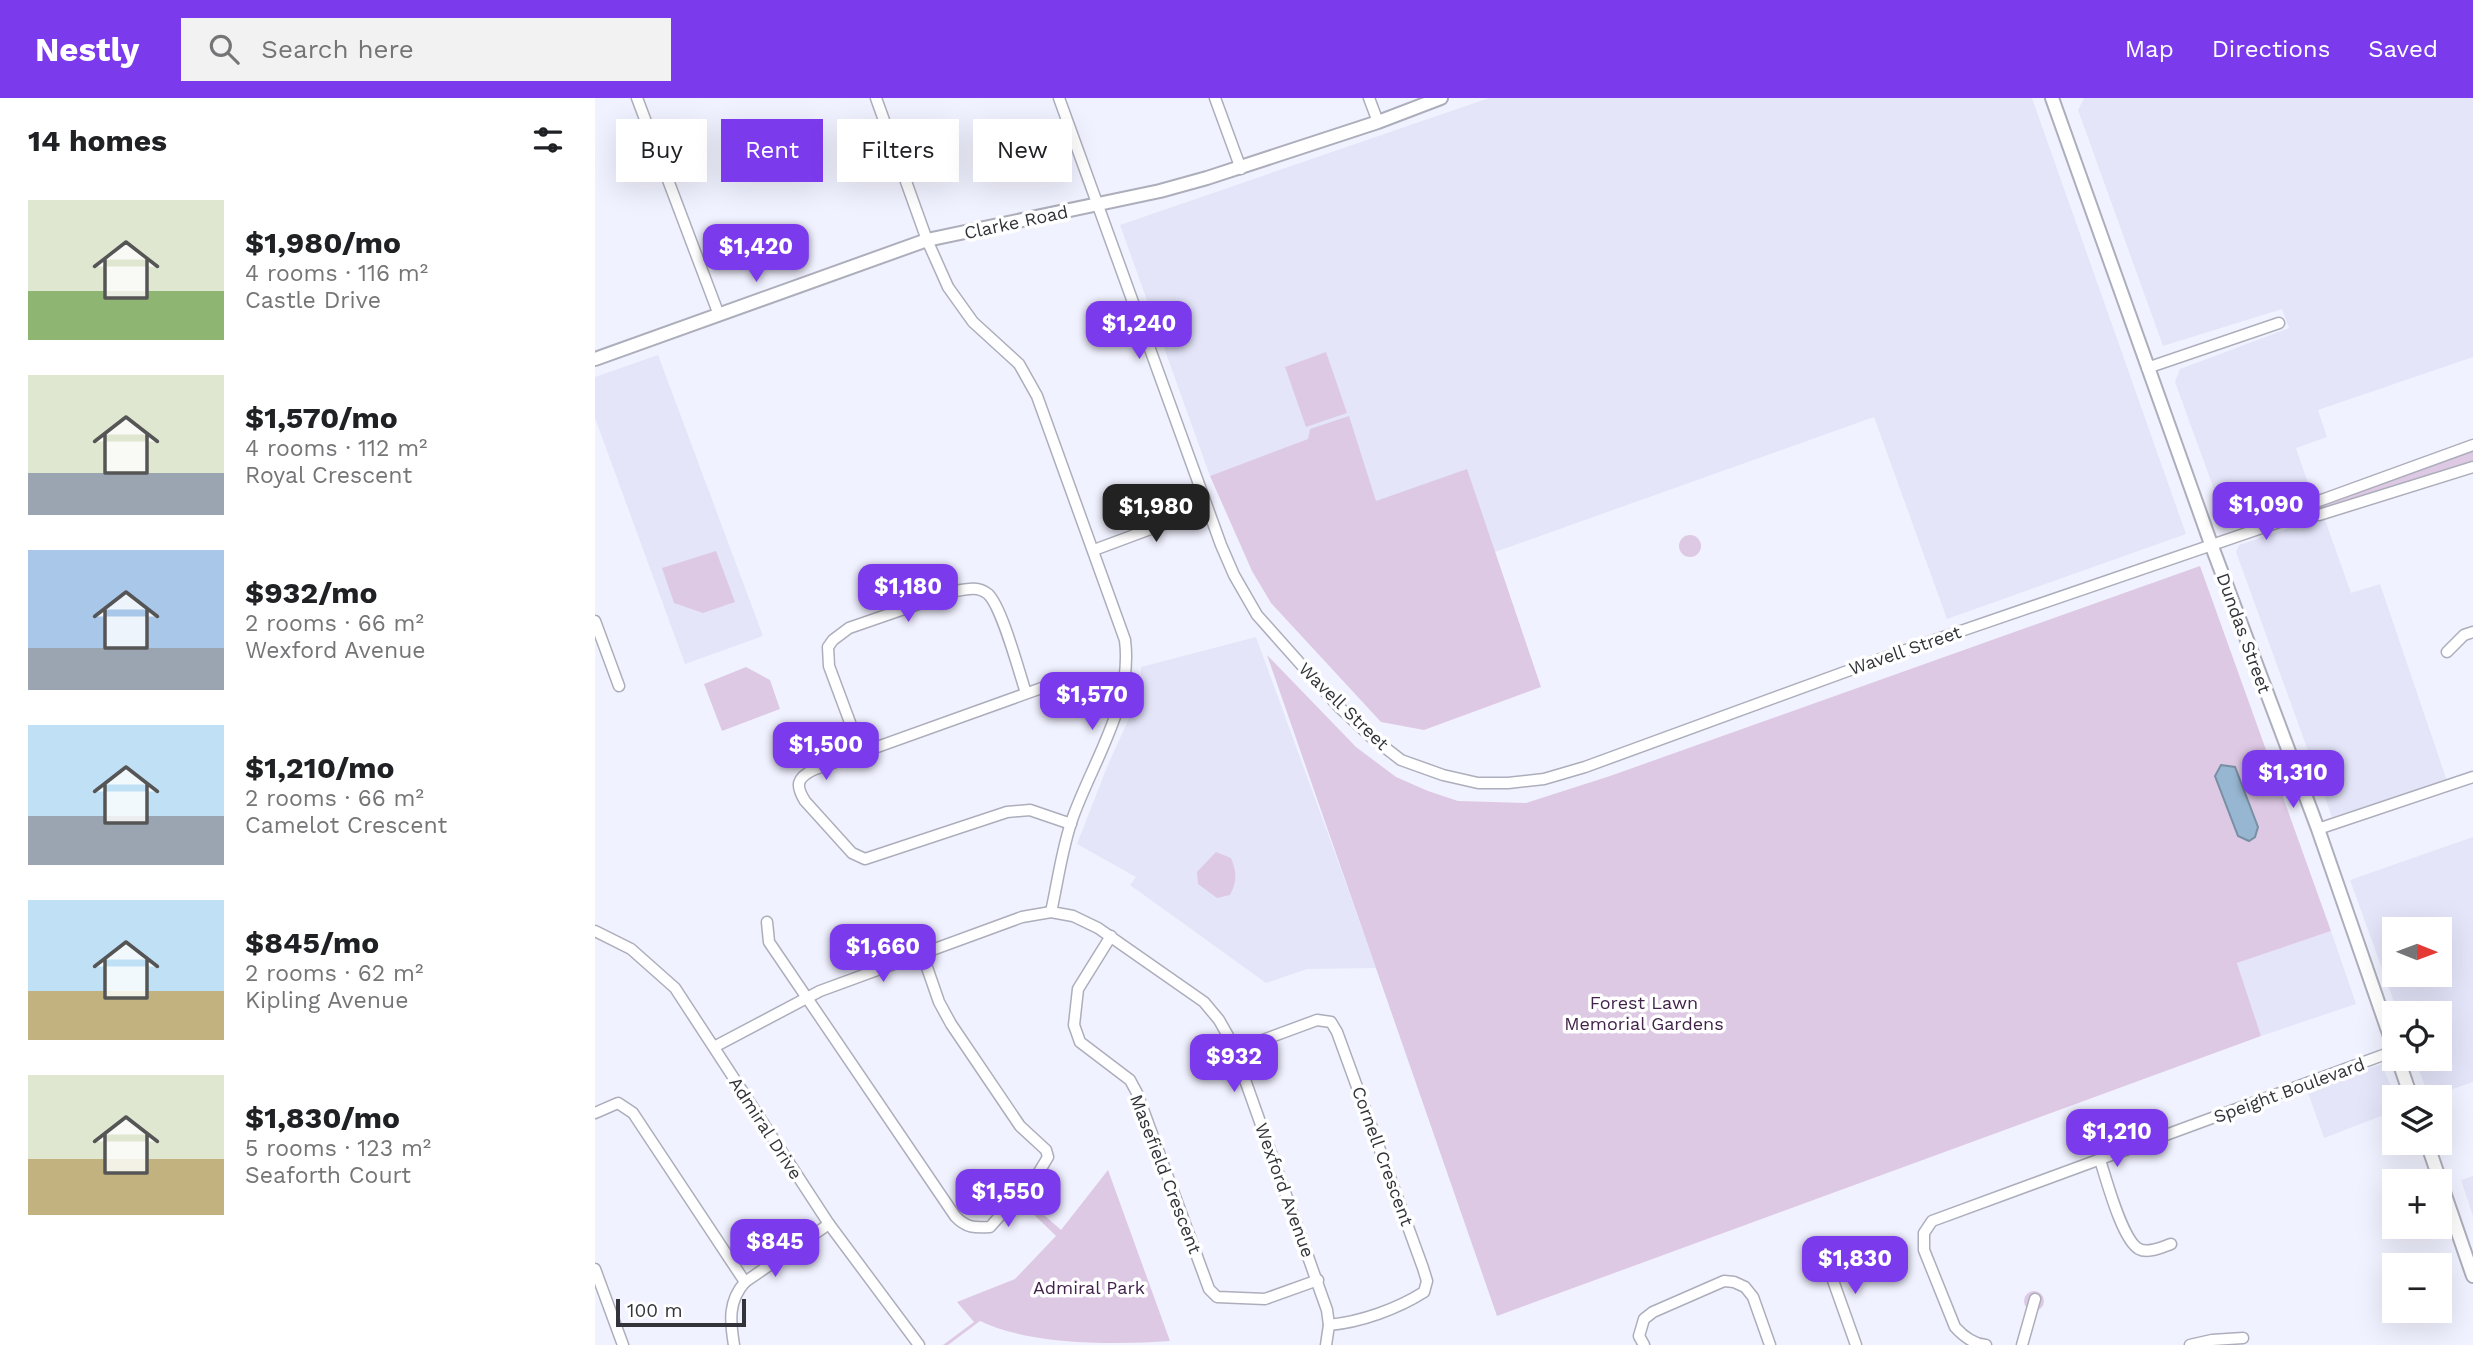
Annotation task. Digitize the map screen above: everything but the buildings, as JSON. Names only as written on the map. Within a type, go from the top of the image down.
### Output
[{"type":"main road","name":"Clarke Road","points":[[595,359],[927,240],[1160,191],[1241,169],[1441,98]]},
{"type":"main road","name":"Dundas Street","points":[[2052,98],[2211,544],[2318,829],[2382,1015]]},
{"type":"main road","points":[[2431,1155],[2473,1276]]},
{"type":"street","points":[[637,98],[719,315]]},
{"type":"street","points":[[876,98],[927,240],[948,287],[973,322],[1019,364],[1037,396],[1125,640],[1128,661],[1123,695],[1071,824],[1051,912]]},
{"type":"street","name":"Wavell Street","points":[[1059,98],[1100,204],[1207,508],[1234,575],[1257,615],[1338,706],[1401,760],[1443,775],[1478,783],[1508,783],[1544,779],[1585,767],[1856,667],[2311,511]]},
{"type":"street","points":[[1215,98],[1241,169]]},
{"type":"street","points":[[1369,98],[1378,122]]},
{"type":"street","points":[[2147,368],[2279,323]]},
{"type":"street","points":[[2473,445],[2316,502],[2311,511],[2319,515],[2473,467]]},
{"type":"street","points":[[1094,550],[1207,508]]},
{"type":"street","points":[[861,752],[829,666],[828,648],[833,640],[849,628],[956,591],[972,588],[982,591],[995,604],[1026,693]]},
{"type":"street","points":[[596,627],[619,686]]},
{"type":"street","points":[[2447,652],[2464,635],[2473,632]]},
{"type":"street","points":[[1071,824],[1030,810],[1007,812],[865,859],[852,853],[805,800],[799,792],[799,781],[803,775],[861,752],[1049,685],[1072,685],[1123,695]]},
{"type":"street","points":[[2318,829],[2473,777]]},
{"type":"street","name":"Wexford Avenue","points":[[714,1047],[820,991],[1022,917],[1051,912],[1073,916],[1098,928],[1204,1002],[1219,1020],[1236,1049],[1318,1280],[1329,1325],[1325,1345]]},
{"type":"street","points":[[767,922],[769,942],[955,1216],[972,1228],[990,1227],[1039,1172],[1048,1157],[1046,1150],[1020,1126],[951,1024],[939,1002],[922,953]]},
{"type":"street","name":"Admiral Drive","points":[[595,931],[631,949],[675,988],[829,1224],[919,1345]]},
{"type":"street","name":"Masefield Crescent","points":[[1111,936],[1078,989],[1074,1025],[1080,1042],[1130,1080],[1137,1093],[1209,1289],[1217,1297],[1265,1299],[1318,1280]]},
{"type":"street","name":"Cornell Crescent","points":[[1236,1049],[1317,1020],[1331,1022],[1338,1032],[1423,1268],[1427,1281],[1424,1292],[1418,1296],[1348,1323],[1329,1325]]},
{"type":"street","name":"Speight Boulevard","points":[[1986,1345],[1978,1345],[1965,1338],[1955,1328],[1924,1250],[1924,1233],[1932,1221],[2382,1054]]},
{"type":"street","points":[[595,1113],[618,1103],[633,1113],[745,1282]]},
{"type":"street","points":[[2099,1160],[2128,1238],[2139,1249],[2149,1251],[2171,1244]]},
{"type":"street","points":[[734,1345],[730,1319],[736,1292],[745,1282],[829,1224]]},
{"type":"street","points":[[1825,1258],[1856,1345]]},
{"type":"street","points":[[595,1269],[623,1345]]},
{"type":"street","points":[[1644,1345],[1639,1336],[1644,1319],[1653,1312],[1724,1281],[1745,1287],[1753,1297],[1770,1345]]},
{"type":"street","points":[[2022,1345],[2035,1299]]},
{"type":"street","points":[[2190,1345],[2243,1338]]},
{"type":"shaded area","points":[[1489,98],[2032,98],[2186,534],[1947,619],[1874,417],[1495,552],[1466,470],[1376,502],[1310,429],[1309,439],[1210,476],[1120,225]]},
{"type":"shaded area","points":[[2084,98],[2473,98],[2473,357],[2318,410],[2327,437],[2296,448],[2313,498],[2227,525],[2175,382],[2180,369],[2289,328],[2282,309],[2163,346],[2078,110]]},
{"type":"shaded area","points":[[658,355],[763,636],[685,664],[595,418],[595,377]]},
{"type":"shaded area","points":[[2324,517],[2351,593],[2380,584],[2447,781],[2332,817],[2236,552],[2239,545]]},
{"type":"shaded area","points":[[1256,637],[1376,968],[1307,969],[1266,983],[1130,885],[1136,877],[1077,844],[1130,716],[1140,684],[1141,667]]},
{"type":"shaded area","points":[[2473,837],[2473,1082],[2452,1089],[2452,1085],[2425,1085],[2419,1071],[2452,1071],[2452,1001],[2394,1001],[2389,987],[2452,987],[2452,917],[2382,917],[2382,969],[2350,880]]},
{"type":"shaded area","points":[[2331,931],[2356,1004],[2261,1036],[2237,963]]},
{"type":"shaded area","points":[[2382,1064],[2382,1071],[2385,1071],[2390,1085],[2382,1085],[2382,1116],[2324,1138],[2307,1090]]},
{"type":"shaded area","points":[[2473,1176],[2473,1216],[2461,1180]]},
{"type":"green space","points":[[1326,352],[1347,413],[1306,427],[1285,367]]},
{"type":"green space","points":[[1349,416],[1376,501],[1467,469],[1541,687],[1424,730],[1381,722],[1271,603],[1252,571],[1210,476],[1308,439],[1310,429]]},
{"type":"green space","points":[[2473,449],[2473,461],[2320,510],[2319,507]]},
{"type":"green space","points":[[1690,535],[1698,538],[1701,546],[1698,554],[1690,557],[1682,554],[1679,546],[1682,538]]},
{"type":"green space","points":[[716,551],[735,602],[703,613],[674,603],[662,568]]},
{"type":"green space","name":"Forest Lawn Memorial Gardens","points":[[2200,566],[2331,931],[2237,963],[2261,1036],[1497,1316],[1267,655],[1356,747],[1396,777],[1458,801],[1526,803],[1610,776]]},
{"type":"green space","points":[[746,667],[770,680],[780,709],[722,731],[704,684]]},
{"type":"green space","points":[[1216,852],[1231,858],[1235,877],[1230,895],[1217,898],[1198,884],[1197,872]]},
{"type":"green space","name":"Admiral Park","points":[[1108,1170],[1170,1341],[1072,1342],[1022,1335],[980,1321],[948,1345],[943,1345],[974,1322],[957,1302],[1015,1279],[1056,1236],[1021,1202],[1025,1198],[1061,1230]]},
{"type":"green space","points":[[2030,1291],[2038,1291],[2044,1301],[2038,1311],[2030,1311],[2024,1305],[2024,1297]]},
{"type":"water","points":[[2221,765],[2235,767],[2258,827],[2255,837],[2249,841],[2238,836],[2215,776]]}]
